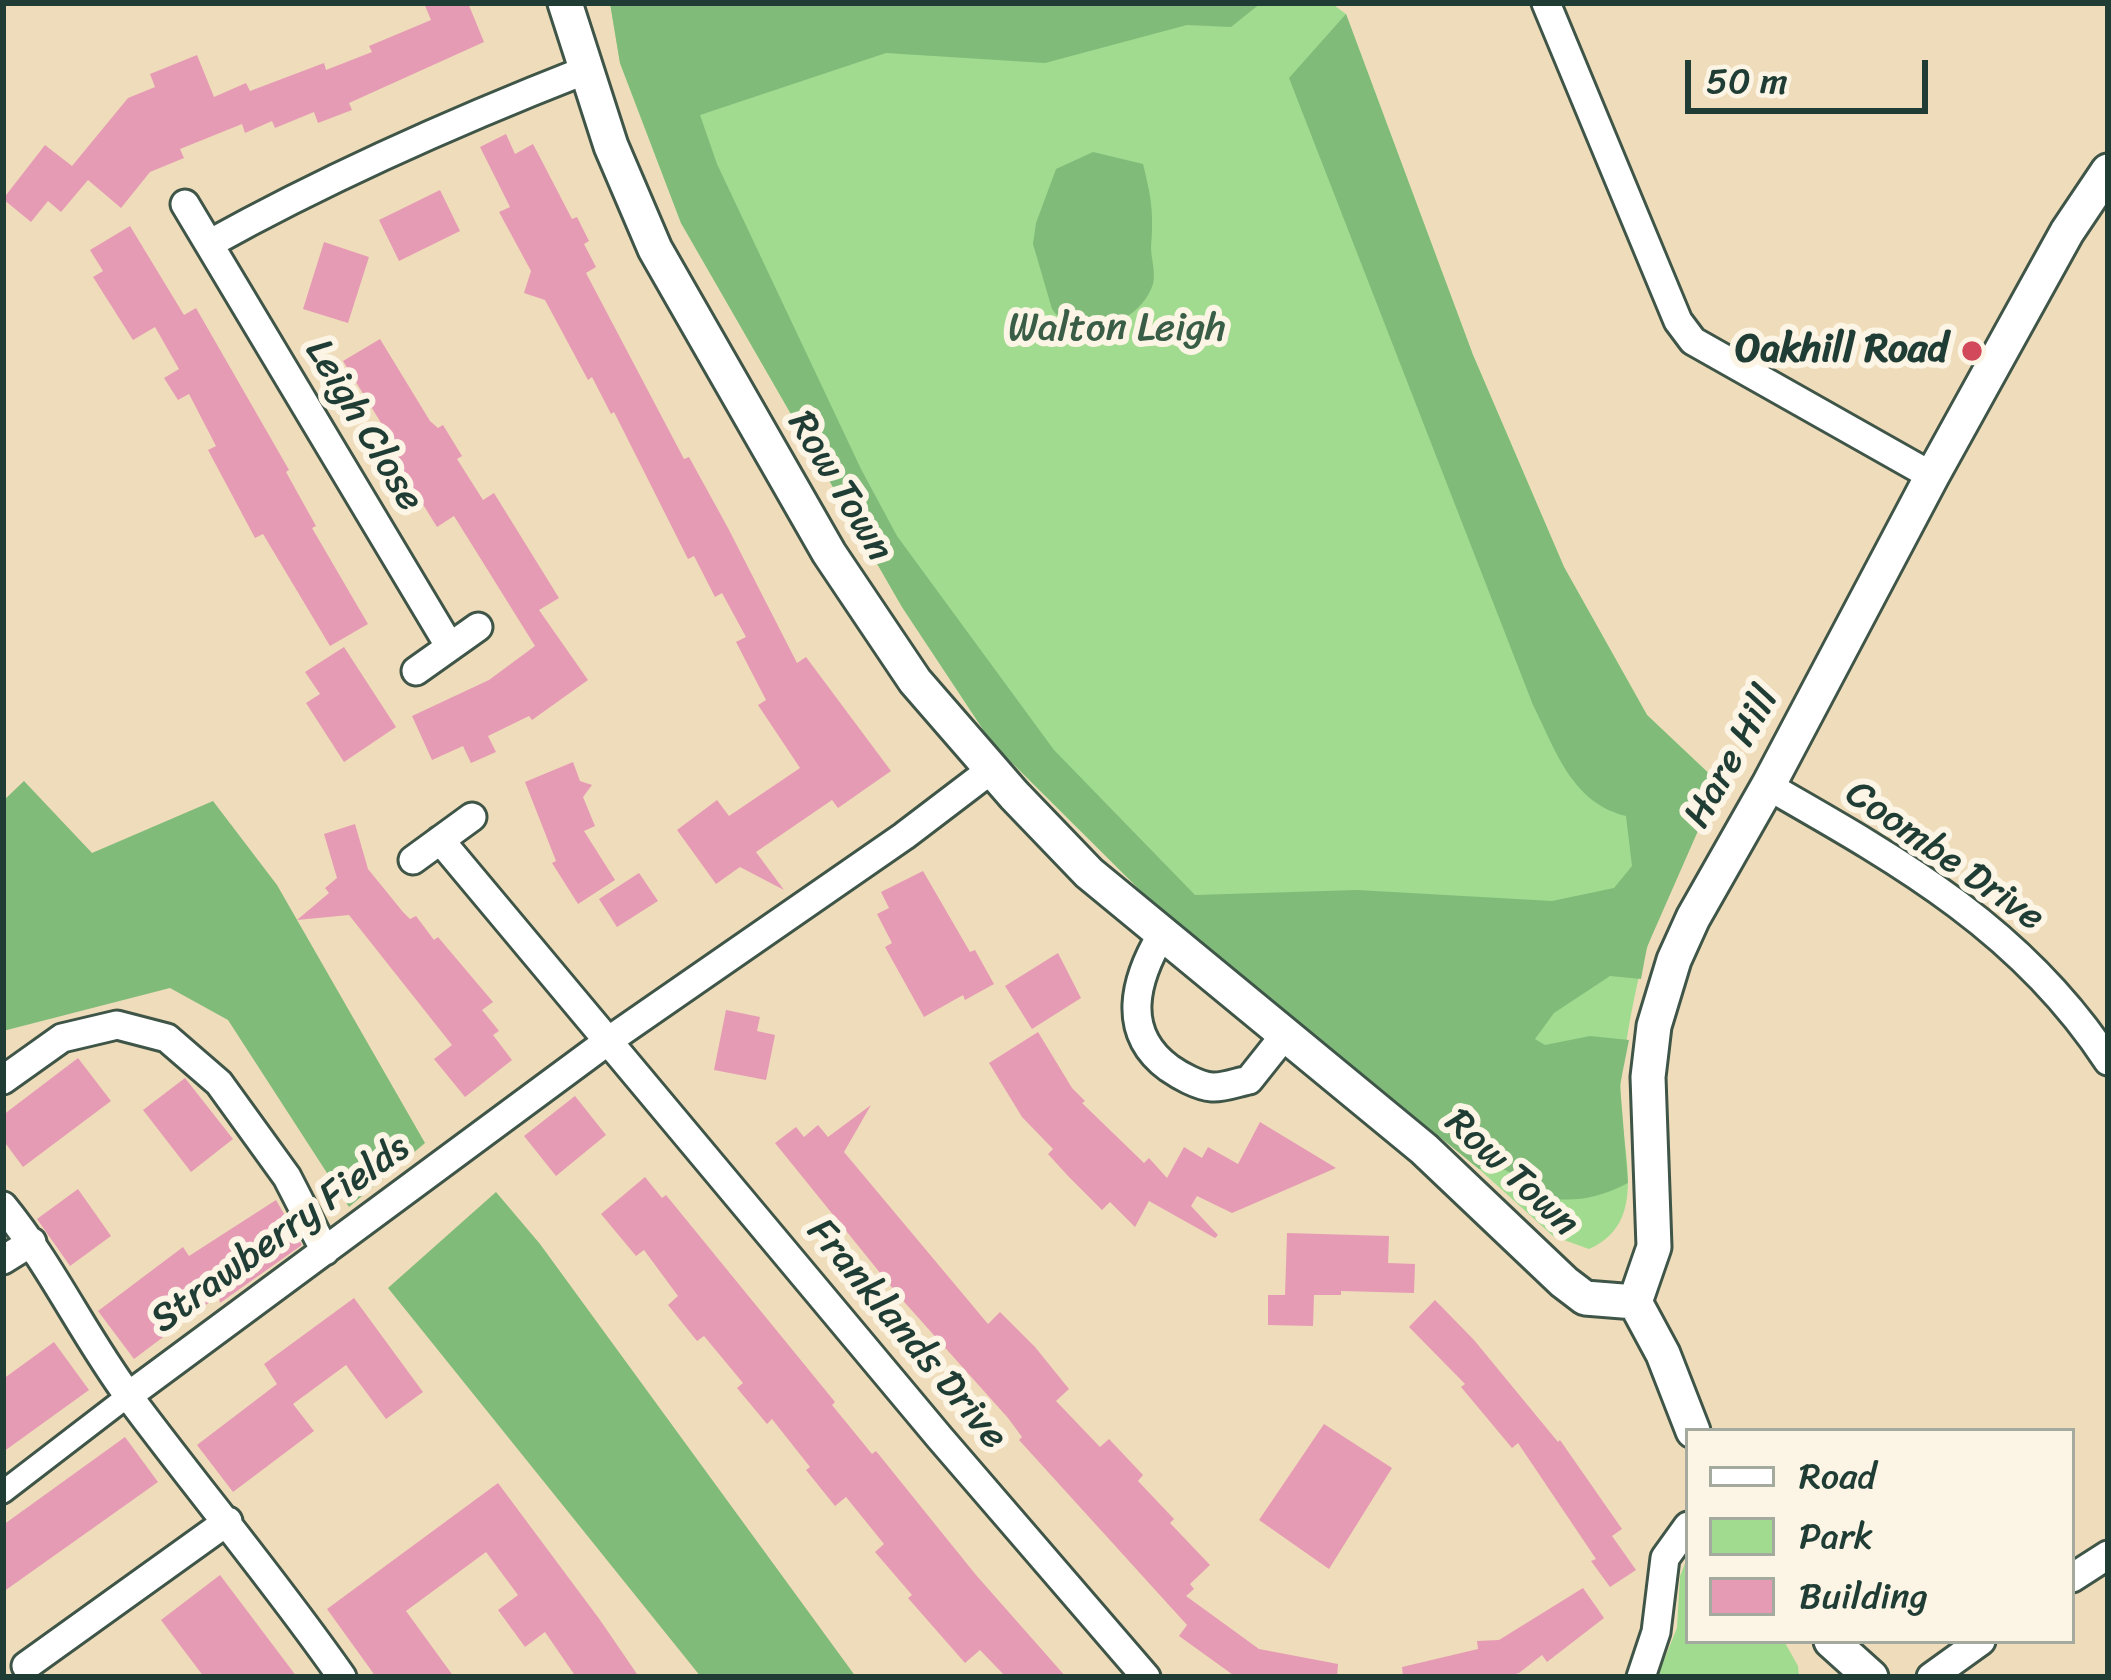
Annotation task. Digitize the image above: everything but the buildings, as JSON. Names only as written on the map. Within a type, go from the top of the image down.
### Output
[{"type":"street","name":"Row Town","points":[[565,3],[611,146],[655,248],[856,597],[915,681],[1089,873],[1438,1162],[1564,1282],[1585,1298],[1635,1302]]},
{"type":"street","points":[[1546,3],[1678,321],[1693,341],[1932,476]]},
{"type":"street","points":[[209,244],[310,188],[454,122],[586,70]]},
{"type":"street","name":"Hare Hill","points":[[1635,1302],[1654,1247],[1648,1078],[1654,1026],[1674,960],[1932,476],[2067,232],[2108,171]]},
{"type":"street","name":"Leigh Close","points":[[185,204],[449,647]]},
{"type":"street","points":[[416,671],[478,627]]},
{"type":"street","points":[[608,1040],[992,770]]},
{"type":"street","name":"Coombe Drive","points":[[1768,786],[1890,855],[2009,943],[2075,1011],[2108,1061]]},
{"type":"street","points":[[413,860],[472,817]]},
{"type":"street","name":"Franklands Drive","points":[[440,840],[954,1455],[1146,1677]]},
{"type":"street","points":[[1162,934],[1143,965],[1136,998],[1138,1030],[1151,1055],[1178,1074],[1212,1087],[1249,1080],[1284,1036]]},
{"type":"street","points":[[3,1080],[62,1038],[117,1025],[167,1038],[219,1082],[287,1177],[325,1251]]},
{"type":"street","name":"Strawberry Fields","points":[[128,1396],[608,1040]]},
{"type":"street","points":[[3,1206],[32,1242],[128,1396],[228,1521],[342,1677]]},
{"type":"street","points":[[3,1260],[32,1242]]},
{"type":"street","points":[[1635,1302],[1663,1354],[1692,1428]]},
{"type":"street","points":[[3,1492],[128,1396]]},
{"type":"street","points":[[26,1666],[228,1521]]},
{"type":"street","points":[[1642,1677],[1656,1632],[1665,1558],[1685,1530]]},
{"type":"street","points":[[2075,1576],[2108,1555]]},
{"type":"street","points":[[1931,1677],[1977,1644]]},
{"type":"green space","name":"Walton Leigh","points":[[610,3],[1331,3],[1346,14],[1473,355],[1564,567],[1647,715],[1719,783],[1664,904],[1639,976],[1621,1081],[1627,1198],[1609,1236],[1589,1249],[1553,1236],[1479,1169],[1150,900],[992,743],[902,607],[681,223],[620,63]]},
{"type":"green space","points":[[610,3],[1261,3],[1231,27],[1187,25],[1045,63],[886,53],[700,115],[717,164],[897,536],[1054,750],[1195,895],[1357,890],[1552,901],[1614,888],[1632,866],[1626,816],[1592,800],[1579,787],[1558,757],[1533,705],[1289,78],[1346,14],[1473,355],[1564,567],[1647,715],[1719,783],[1647,947],[1641,979],[1610,976],[1554,1013],[1535,1039],[1545,1045],[1590,1036],[1629,1040],[1620,1085],[1628,1183],[1591,1197],[1543,1198],[1528,1196],[1509,1172],[1479,1169],[1150,900],[992,743],[902,607],[681,223],[620,63]]},
{"type":"green space","points":[[1093,152],[1143,164],[1151,205],[1154,279],[1133,312],[1102,330],[1080,336],[1052,309],[1033,244],[1056,169]]},
{"type":"green space","points":[[24,781],[92,853],[213,801],[277,885],[425,1143],[349,1207],[228,1020],[170,988],[3,1031],[3,801]]},
{"type":"green space","points":[[496,1192],[540,1244],[856,1677],[701,1677],[388,1288]]},
{"type":"green space","points":[[1685,1564],[1685,1644],[1786,1644],[1799,1677],[1657,1677],[1677,1628]]},
{"type":"place","name":"Oakhill Road","points":[[1972,351]]}]
